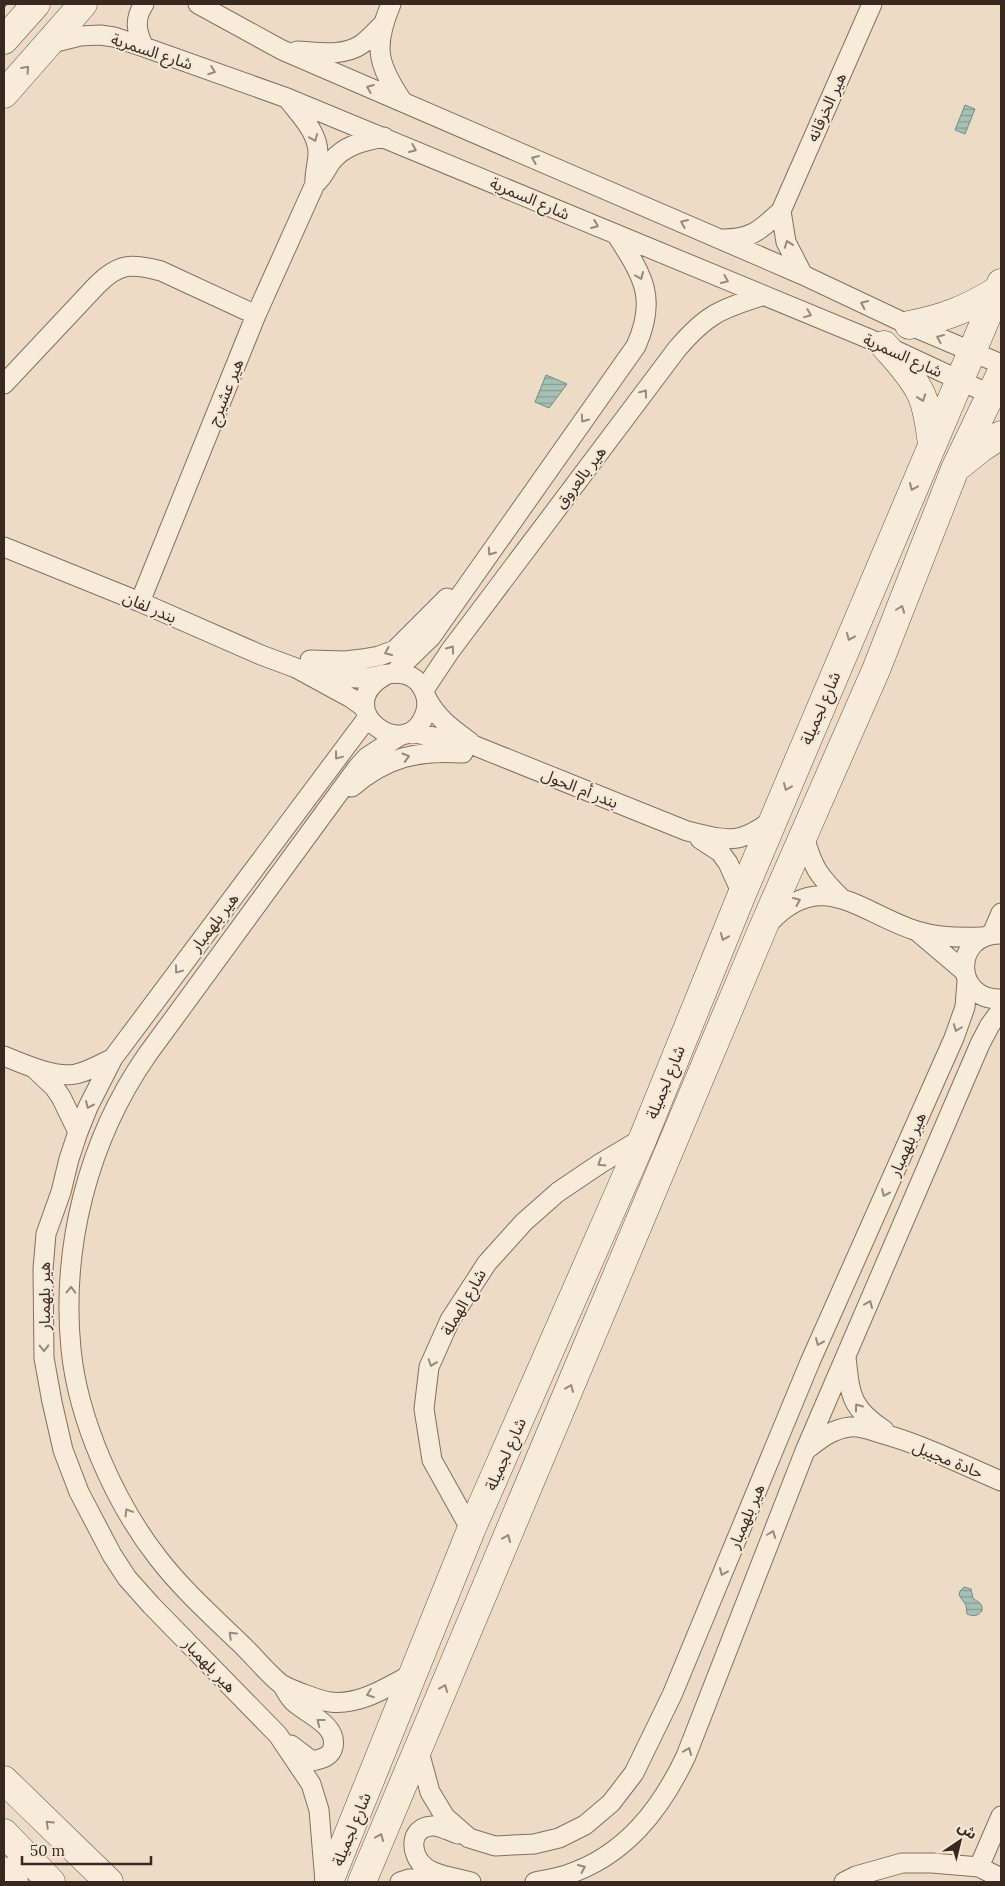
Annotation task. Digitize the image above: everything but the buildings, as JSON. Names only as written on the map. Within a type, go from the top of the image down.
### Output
[{"type":"street","points":[[4,40],[36,4]]},
{"type":"street","points":[[4,94],[83,4]]},
{"type":"street","points":[[144,4],[137,17],[136,25],[144,46]]},
{"type":"street","name":"شارع السمرية","points":[[198,4],[282,50],[720,239],[1001,364]]},
{"type":"street","points":[[391,4],[382,25],[379,52],[382,67],[403,102]]},
{"type":"street","name":"هير الخرقانه","points":[[720,239],[739,239],[751,235],[781,211],[872,4]]},
{"type":"street","points":[[282,50],[330,53],[346,51],[361,44],[382,25]]},
{"type":"street","name":"شارع السمرية","points":[[48,44],[73,37],[100,35],[144,46],[287,98],[384,137],[762,296],[884,345],[960,380],[998,389]]},
{"type":"street","name":"هير عشيرج","points":[[287,98],[312,132],[316,142],[318,151],[314,174],[315,184]]},
{"type":"street","name":"هير عشيرج","points":[[140,602],[256,315],[315,184],[323,178],[330,164],[344,150],[354,145],[384,137]]},
{"type":"street","points":[[781,211],[786,242],[802,275]]},
{"type":"street","name":"هير بالعروق","points":[[390,674],[430,637],[636,346],[644,328],[646,295],[643,281],[616,234]]},
{"type":"street","points":[[4,384],[108,274],[130,265],[160,271],[256,315]]},
{"type":"street","points":[[909,324],[959,312],[1000,286]]},
{"type":"street","name":"شارع لجميلة","points":[[329,1882],[471,1530],[643,1138],[773,819],[1000,286]]},
{"type":"street","name":"هير بالعروق","points":[[426,695],[456,643],[676,349],[705,320],[720,310],[762,296]]},
{"type":"street","points":[[884,345],[906,370],[921,394],[928,417],[932,442]]},
{"type":"street","name":"شارع لجميلة","points":[[362,1882],[762,930],[876,670],[955,469],[998,389]]},
{"type":"street","points":[[955,469],[1001,435]]},
{"type":"street","name":"بندر لفان","points":[[4,547],[296,668],[346,695],[367,712]]},
{"type":"street","name":"هير بالعروق","points":[[261,655],[292,659],[338,661],[379,656],[395,650],[447,598],[466,588]]},
{"type":"street","name":"بندر لفان","points":[[296,668],[359,678],[390,674]]},
{"type":"street","points":[[390,674],[406,674],[417,680],[426,695],[427,709],[424,718],[418,726],[405,733],[391,735],[382,732],[374,725],[367,712],[366,697],[370,688],[377,680],[390,674]]},
{"type":"street","name":"بندر أم الحول","points":[[426,695],[443,723],[472,744],[687,831],[721,839],[737,840],[755,833],[773,819]]},
{"type":"street","name":"هير بلهمبار","points":[[325,1882],[319,1810],[311,1784],[278,1735],[127,1578],[112,1555],[83,1500],[63,1450],[44,1358],[43,1269],[46,1234],[61,1192],[69,1159],[88,1107],[113,1058],[155,999],[274,844],[367,712]]},
{"type":"street","name":"بندر أم الحول","points":[[405,733],[472,744]]},
{"type":"street","name":"هير بلهمبار","points":[[405,733],[366,756],[146,1055],[122,1094],[100,1142],[86,1182],[71,1273],[72,1350],[78,1388],[99,1454],[116,1491],[157,1557],[183,1587],[282,1685],[330,1702],[349,1702],[373,1694],[414,1673]]},
{"type":"street","name":"هير بلهمبار","points":[[313,828],[367,774],[395,760],[431,752],[469,753],[515,762]]},
{"type":"street","name":"بندر أم الحول","points":[[687,831],[720,852],[728,863],[742,894]]},
{"type":"street","points":[[804,836],[816,870],[842,898]]},
{"type":"street","points":[[762,930],[781,910],[792,902],[819,895],[842,898],[917,931],[950,937],[992,935],[1001,913]]},
{"type":"street","points":[[917,931],[966,976],[979,994],[987,998],[1001,999]]},
{"type":"street","name":"هير بلهمبار","points":[[418,1748],[426,1780],[435,1802],[445,1817],[469,1838],[495,1846],[534,1844],[559,1838],[585,1825],[611,1803],[634,1773],[672,1695],[810,1362],[954,1038],[964,1007],[966,976],[964,961],[968,951],[974,943],[992,935]]},
{"type":"street","name":"هير بلهمبار","points":[[535,1882],[567,1875],[612,1852],[638,1830],[665,1796],[686,1756],[804,1451],[980,1044],[990,1024],[1001,1010]]},
{"type":"street","points":[[4,1056],[35,1069],[74,1074],[95,1068],[113,1058]]},
{"type":"street","points":[[35,1069],[54,1086],[78,1132]]},
{"type":"street","name":"شارع الهملة","points":[[471,1530],[432,1460],[424,1409],[429,1367],[439,1343],[450,1320],[486,1263],[524,1222],[558,1192],[643,1138]]},
{"type":"street","name":"حادة مجيبل","points":[[846,1357],[850,1390],[854,1401],[870,1421],[896,1437]]},
{"type":"street","name":"حادة مجيبل","points":[[804,1451],[825,1435],[840,1429],[864,1428],[896,1437],[1001,1481]]},
{"type":"street","points":[[278,1735],[312,1761],[325,1758],[333,1749],[333,1736],[325,1726],[292,1701],[282,1685]]},
{"type":"street","points":[[4,1780],[109,1882]]},
{"type":"street","points":[[980,1867],[1001,1816]]},
{"type":"street","points":[[469,1838],[433,1826],[423,1828],[416,1835],[413,1844],[414,1854],[426,1869],[472,1882]]},
{"type":"street","points":[[4,1834],[51,1882]]},
{"type":"street","points":[[844,1882],[856,1876],[902,1863],[932,1863],[980,1867],[1001,1878]]},
{"type":"street","points":[[4,1871],[14,1882]]},
{"type":"street","points":[[400,1882],[409,1879],[446,1876]]},
{"type":"shaded area","points":[[965,105],[975,109],[965,134],[955,130]]},
{"type":"shaded area","points":[[546,375],[567,384],[549,408],[535,402]]},
{"type":"shaded area","points":[[964,1587],[971,1589],[973,1598],[982,1606],[982,1611],[977,1615],[967,1614],[966,1605],[959,1595]]},
{"type":"tram line","points":[[4,8],[7,4]]}]
